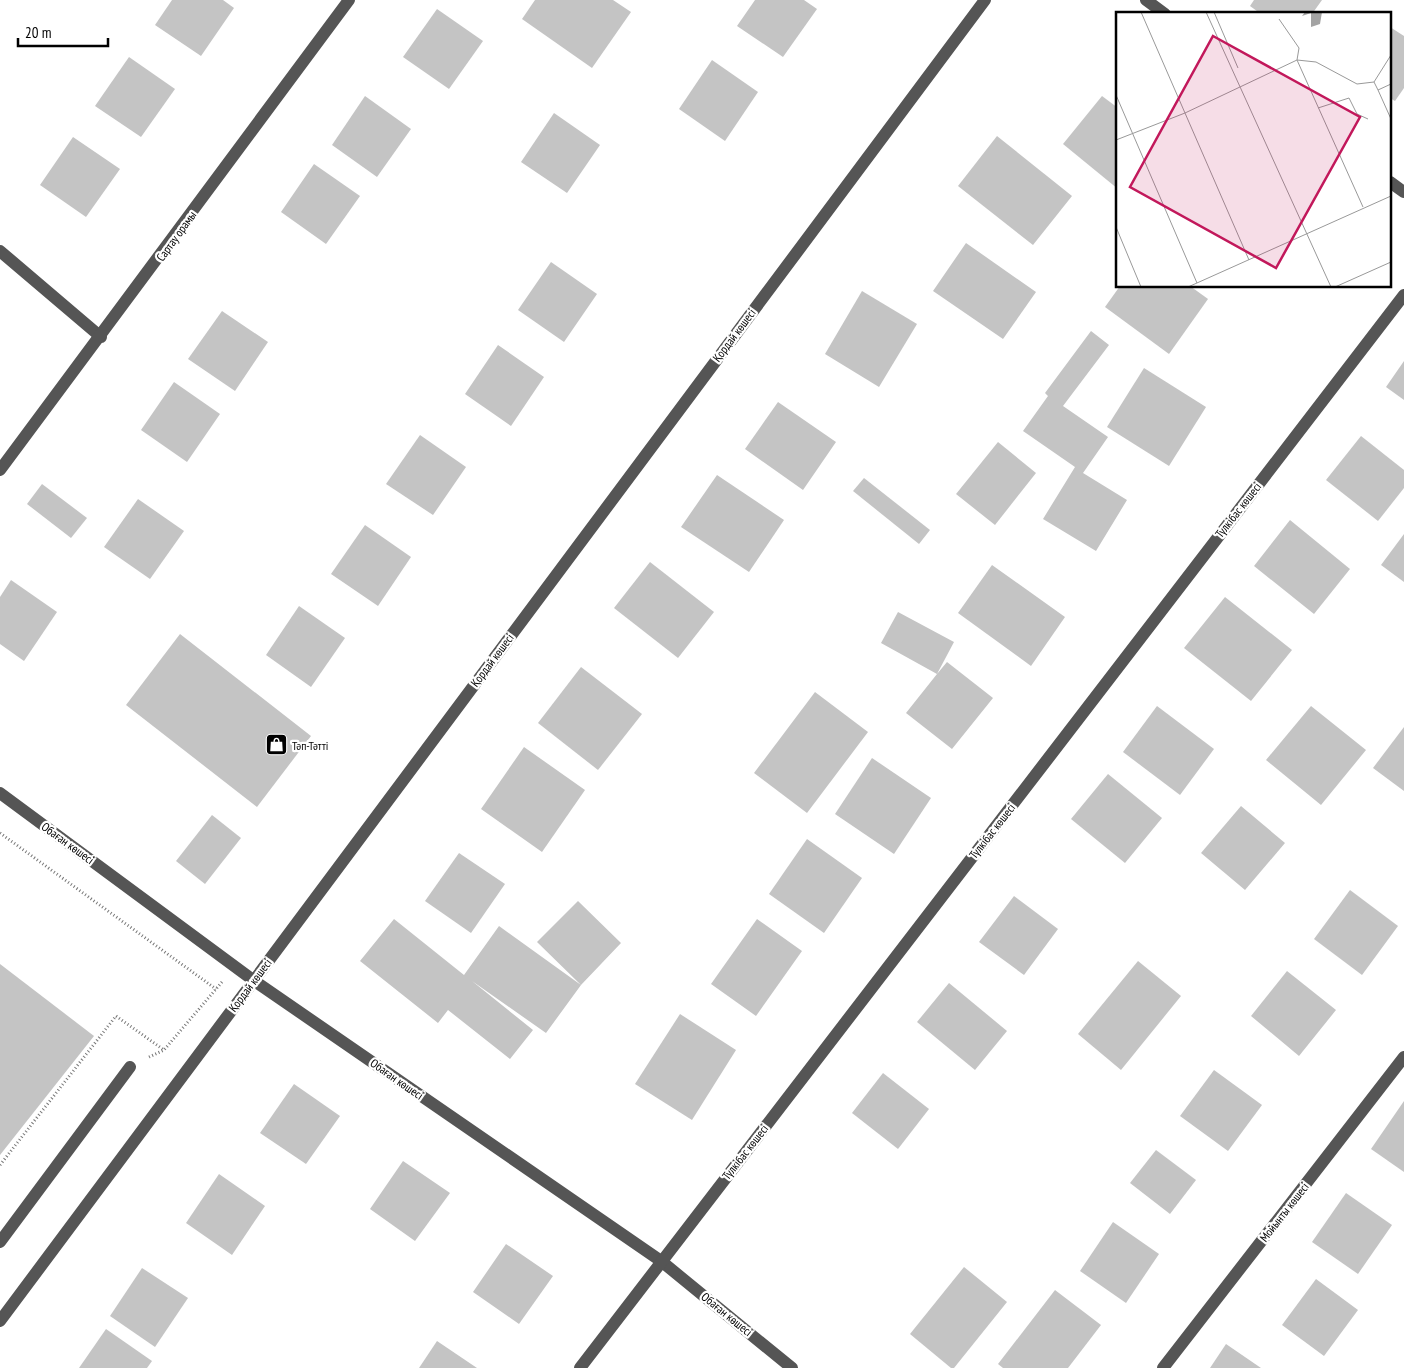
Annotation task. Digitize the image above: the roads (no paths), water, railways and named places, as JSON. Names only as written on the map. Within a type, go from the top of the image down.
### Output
[{"type":"street","name":"Сартау орамы","points":[[0,470],[101,337],[349,0]]},
{"type":"street","name":"Қордай көшесі","points":[[0,1320],[5,1306],[254,980],[984,0]]},
{"type":"street","points":[[1146,0],[1162,12]]},
{"type":"street","points":[[1392,183],[1404,192]]},
{"type":"street","points":[[0,251],[101,337]]},
{"type":"street","name":"Түлкібас көшесі","points":[[580,1368],[1404,294]]},
{"type":"street","name":"Обаған көшесі","points":[[0,793],[254,980],[661,1261],[792,1368]]},
{"type":"street","name":"Мойынты көшесі","points":[[1163,1368],[1404,1056]]},
{"type":"street","points":[[0,1242],[130,1066]]},
{"type":"place","name":"Тәп-Тәтті","points":[[276,745]]}]
